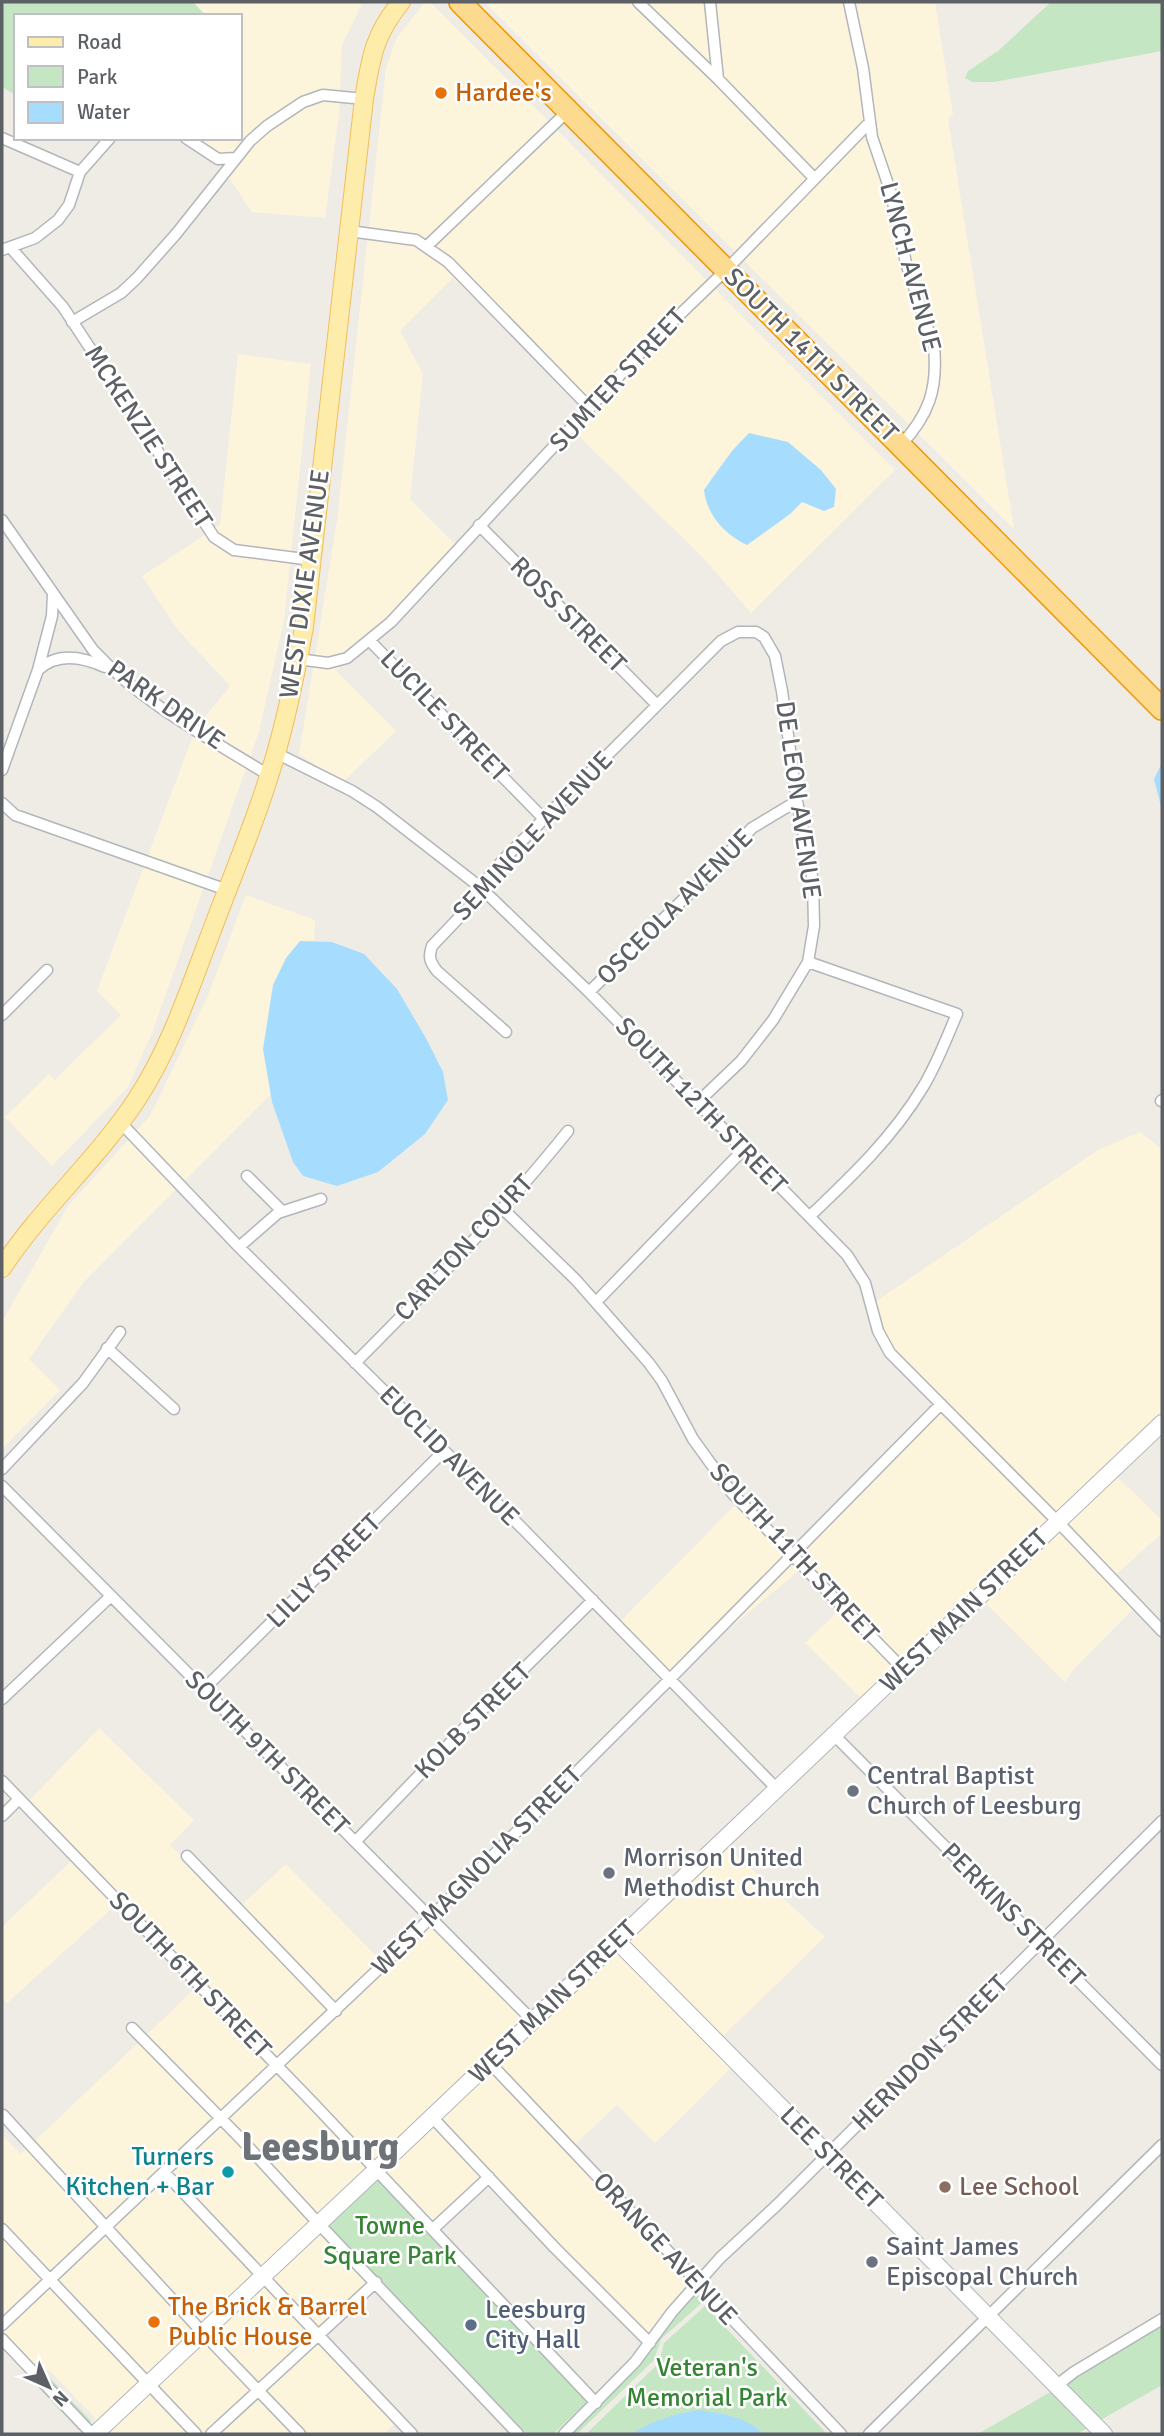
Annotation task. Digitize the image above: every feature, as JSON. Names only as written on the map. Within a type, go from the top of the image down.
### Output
[{"type":"highway","name":"SOUTH 14TH STREET","points":[[460,2],[901,446],[1159,700]]},
{"type":"main road","name":"WEST DIXIE AVENUE","points":[[2,1268],[7,1256],[42,1212],[88,1163],[121,1122],[144,1087],[169,1041],[270,776],[298,659],[312,560],[364,99],[376,41],[401,2]]},
{"type":"main road","name":"WEST MAIN STREET","points":[[94,2434],[319,2224],[1162,1423]]},
{"type":"main road","name":"LEE STREET","points":[[617,1941],[1104,2434]]},
{"type":"street","points":[[638,2],[718,79],[814,178]]},
{"type":"street","points":[[710,2],[718,79]]},
{"type":"street","name":"LYNCH AVENUE","points":[[849,2],[863,68],[872,137],[891,194],[906,263],[935,358],[935,380],[926,413],[901,446]]},
{"type":"street","points":[[72,322],[121,293],[137,278],[236,158],[267,126],[311,98],[335,95],[364,99]]},
{"type":"street","points":[[426,246],[568,111]]},
{"type":"street","name":"SUMTER STREET","points":[[369,640],[402,612],[479,525],[644,349],[726,270],[870,122]]},
{"type":"street","points":[[2,138],[80,172]]},
{"type":"street","points":[[6,248],[35,237],[65,212],[80,172],[108,140]]},
{"type":"street","points":[[189,140],[218,159],[236,158]]},
{"type":"street","points":[[349,230],[416,240],[448,262],[590,408]]},
{"type":"street","name":"MCKENZIE STREET","points":[[6,248],[46,286],[72,322],[214,537],[234,550],[312,560]]},
{"type":"street","name":"PARK DRIVE","points":[[2,520],[93,650],[111,670],[141,694],[270,776]]},
{"type":"street","name":"ROSS STREET","points":[[479,525],[657,705]]},
{"type":"street","points":[[2,770],[38,670],[52,616],[53,594]]},
{"type":"street","name":"DE LEON AVENUE","points":[[698,1102],[755,1044],[773,1020],[808,962],[814,926],[815,897],[775,656],[764,637],[750,631],[738,632],[720,642]]},
{"type":"street","name":"LUCILE STREET","points":[[298,659],[339,662],[369,640],[544,819]]},
{"type":"street","name":"SEMINOLE AVENUE","points":[[506,1032],[437,971],[429,954],[432,946],[477,897],[480,887],[544,819],[720,642]]},
{"type":"street","points":[[38,670],[52,662],[79,657],[111,670]]},
{"type":"street","name":"SOUTH 12TH STREET","points":[[276,753],[377,807],[480,887],[589,992],[810,1216],[858,1269],[872,1303],[878,1331],[890,1353],[1162,1631]]},
{"type":"street","name":"OSCEOLA AVENUE","points":[[589,992],[752,828],[797,801]]},
{"type":"street","points":[[2,803],[15,815],[227,890]]},
{"type":"street","points":[[808,962],[957,1014],[936,1063],[911,1107],[877,1149],[810,1216]]},
{"type":"street","points":[[2,1016],[47,970]]},
{"type":"street","name":"EUCLID AVENUE","points":[[121,1122],[239,1247],[777,1789]]},
{"type":"street","name":"CARLTON COURT","points":[[355,1363],[438,1280],[503,1209],[568,1131]]},
{"type":"street","points":[[596,1302],[743,1150]]},
{"type":"street","points":[[247,1176],[282,1211]]},
{"type":"street","points":[[239,1247],[260,1226],[282,1211],[321,1199]]},
{"type":"street","name":"SOUTH 11TH STREET","points":[[503,1209],[596,1302],[662,1381],[693,1439],[732,1493],[903,1669]]},
{"type":"street","points":[[2,1468],[83,1383],[120,1332]]},
{"type":"street","points":[[107,1348],[174,1409]]},
{"type":"street","name":"WEST MAGNOLIA STREET","points":[[2,2325],[431,1918],[941,1404]]},
{"type":"street","name":"LILLY STREET","points":[[204,1689],[444,1451]]},
{"type":"street","name":"SOUTH 9TH STREET","points":[[2,1486],[533,2021]]},
{"type":"street","points":[[2,1699],[111,1596]]},
{"type":"street","name":"KOLB STREET","points":[[355,1842],[593,1601]]},
{"type":"street","name":"PERKINS STREET","points":[[834,1735],[1162,2066]]},
{"type":"street","name":"SOUTH 6TH STREET","points":[[2,1781],[278,2065],[596,2403]]},
{"type":"street","points":[[2,1816],[19,1799]]},
{"type":"street","name":"HERNDON STREET","points":[[564,2434],[596,2403],[649,2343],[696,2283],[1162,1821]]},
{"type":"street","points":[[187,1856],[336,2011]]},
{"type":"street","points":[[132,2028],[222,2118],[518,2434]]},
{"type":"street","name":"ORANGE AVENUE","points":[[489,2062],[841,2434]]},
{"type":"street","points":[[3,2115],[203,2333],[300,2434]]},
{"type":"street","points":[[432,2117],[649,2343]]},
{"type":"street","points":[[869,2434],[1162,2146]]},
{"type":"street","points":[[164,2172],[412,2434]]},
{"type":"street","points":[[433,2229],[489,2177]]},
{"type":"street","points":[[2,2229],[196,2434]]},
{"type":"street","points":[[211,2434],[376,2282]]},
{"type":"street","points":[[1056,2386],[1074,2372],[1162,2319]]},
{"type":"street","points":[[2,2339],[94,2434]]},
{"type":"shaded area","points":[[193,2],[363,2],[342,45],[339,114],[325,218],[252,212],[204,141],[242,140],[242,14],[204,14]]},
{"type":"shaded area","points":[[425,2],[430,2],[895,470],[751,613],[706,561],[573,430],[592,411],[453,278],[400,331],[423,374],[410,499],[456,545],[336,671],[396,731],[342,783],[299,754],[337,521],[386,68],[396,39]],"holes":[[[750,433],[812,506],[802,502],[747,545],[709,481]]]},
{"type":"shaded area","points":[[484,2],[935,2],[953,114],[948,119],[1014,529]]},
{"type":"shaded area","points":[[238,354],[311,364],[284,620],[259,732],[152,1033],[128,1087],[52,1166],[5,1117],[49,1074],[55,1080],[121,1015],[97,991],[196,728],[230,686],[178,630],[142,576],[220,525]]},
{"type":"shaded area","points":[[246,895],[315,920],[314,941],[300,941],[263,1049],[271,1094],[83,1283],[29,1359],[60,1390],[2,1449],[2,1322],[68,1206],[150,1116],[209,993]]},
{"type":"shaded area","points":[[1140,1132],[1162,1149],[1162,1414],[862,1699],[805,1643],[842,1607],[802,1568],[669,1679],[616,1626],[737,1503],[790,1556],[942,1406],[883,1344],[872,1304],[1098,1150]]},
{"type":"shaded area","points":[[1116,1476],[1162,1520],[1162,1533],[1108,1582],[1134,1608],[1073,1670],[1065,1682],[984,1602]]},
{"type":"shaded area","points":[[99,1728],[194,1820],[170,1845],[235,1911],[286,1864],[385,1965],[434,1918],[529,2015],[96,2424],[94,2417],[50,2371],[44,2370],[36,2377],[2,2341],[2,2135],[21,2154],[200,1984],[120,1901],[7,2003],[2,1998],[2,1927],[75,1857],[25,1805]]},
{"type":"shaded area","points":[[727,1846],[825,1937],[721,2038],[626,1941]]},
{"type":"shaded area","points":[[618,1949],[733,2066],[655,2143],[617,2105],[571,2148],[698,2285],[644,2338],[488,2181],[436,2228],[382,2174]]},
{"type":"shaded area","points":[[323,2229],[375,2284],[319,2337],[398,2421],[384,2434],[105,2434]]},
{"type":"green space","points":[[2,2],[193,2],[204,14],[14,14],[14,94],[2,87]]},
{"type":"green space","points":[[1051,2],[1162,2],[1162,51],[994,82],[972,82],[965,78],[968,71],[998,51]]},
{"type":"green space","name":"Towne Square Park","points":[[378,2180],[587,2402],[553,2434],[527,2434],[328,2225]]},
{"type":"green space","points":[[698,2285],[838,2434],[834,2434],[709,2303],[704,2301],[661,2339],[654,2360],[577,2434],[566,2434],[642,2356],[644,2338]]},
{"type":"green space","name":"Veteran's Memorial Park","points":[[705,2306],[827,2434],[586,2434],[659,2363],[664,2343]]},
{"type":"green space","points":[[1162,2326],[1162,2385],[1099,2421],[1063,2384]]},
{"type":"green space","points":[[47,2375],[90,2420],[91,2425],[84,2431],[79,2430],[36,2385]]},
{"type":"green space","points":[[1052,2391],[1089,2427],[1077,2434],[978,2434]]},
{"type":"water","points":[[749,433],[788,442],[821,470],[836,489],[834,507],[824,511],[802,502],[747,545],[724,529],[709,508],[704,490],[732,451]]},
{"type":"water","points":[[1162,765],[1162,810],[1154,779]]},
{"type":"water","points":[[300,941],[332,942],[364,954],[397,989],[443,1072],[448,1100],[425,1134],[378,1172],[337,1186],[303,1176],[293,1162],[272,1102],[263,1049],[273,985],[286,958]]},
{"type":"water","points":[[699,2410],[742,2420],[764,2434],[630,2434],[663,2419]]},
{"type":"place","name":"Hardee's","points":[[441,93]]},
{"type":"place","name":"Central Baptist Church of Leesburg","points":[[853,1791]]},
{"type":"place","name":"Morrison United Methodist Church","points":[[609,1873]]},
{"type":"place","name":"Turners Kitchen + Bar","points":[[228,2172]]},
{"type":"place","name":"Lee School","points":[[945,2187]]},
{"type":"place","name":"Saint James Episcopal Church","points":[[872,2262]]},
{"type":"place","name":"The Brick & Barrel Public House","points":[[154,2322]]},
{"type":"place","name":"Leesburg City Hall","points":[[471,2325]]},
{"type":"district","name":"Leesburg","points":[[320,2147]]}]
